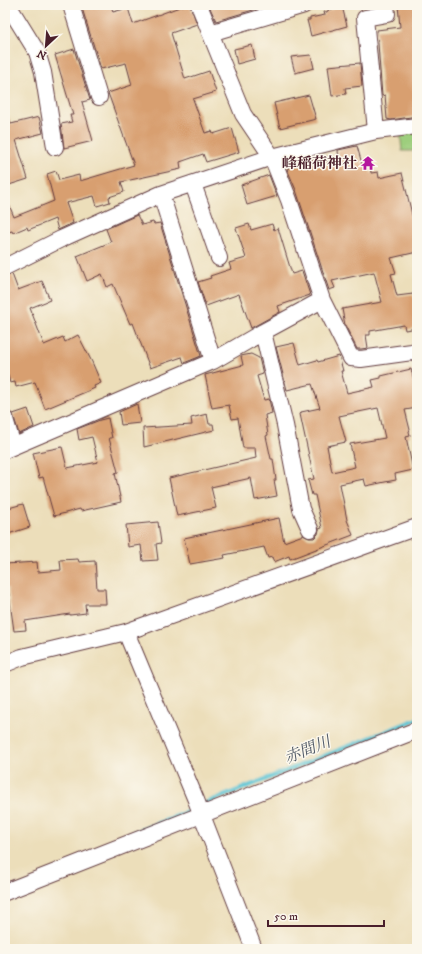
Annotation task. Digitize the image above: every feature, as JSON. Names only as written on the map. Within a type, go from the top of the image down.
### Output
[{"type":"street","points":[[8,5],[37,52],[43,72],[56,147]]},
{"type":"street","points":[[71,5],[99,97]]},
{"type":"street","points":[[199,5],[243,114],[272,157],[289,200],[322,300],[351,358],[412,352],[417,350]]},
{"type":"street","points":[[210,33],[304,5]]},
{"type":"street","points":[[376,131],[365,18],[386,14],[386,5]]},
{"type":"street","points":[[5,267],[61,239],[161,194],[272,157],[376,131],[417,126]]},
{"type":"street","points":[[193,184],[219,258]]},
{"type":"street","points":[[161,194],[213,361]]},
{"type":"street","points":[[5,419],[9,448],[213,361],[322,300]]},
{"type":"street","points":[[263,332],[285,425],[301,509],[310,529]]},
{"type":"street","points":[[5,664],[22,657],[126,632],[417,527]]},
{"type":"street","points":[[126,632],[202,815],[254,949]]},
{"type":"street","points":[[5,892],[417,730]]},
{"type":"green space","points":[[417,129],[417,151],[402,151],[400,131]]},
{"type":"building","points":[[81,5],[111,5],[113,12],[128,8],[133,24],[185,5],[190,5],[197,24],[171,33],[185,79],[209,71],[216,92],[193,99],[205,133],[212,131],[213,134],[232,128],[239,152],[206,162],[203,154],[180,162],[181,169],[121,182],[124,192],[109,197],[110,202],[97,206],[94,196],[66,203],[73,223],[58,230],[55,219],[28,230],[27,227],[13,233],[12,231],[5,233],[5,195],[14,217],[54,201],[47,174],[56,171],[59,180],[79,175],[80,181],[134,165],[108,93],[132,85],[126,63],[101,69]]},
{"type":"building","points":[[220,5],[270,5],[216,21],[210,8]]},
{"type":"building","points":[[398,5],[417,5],[417,116],[391,120],[387,119],[385,95],[382,96],[377,30],[400,27]]},
{"type":"building","points":[[342,6],[347,26],[311,36],[307,20],[325,15],[324,12]]},
{"type":"building","points":[[252,45],[255,59],[237,64],[234,49]]},
{"type":"building","points":[[74,49],[90,100],[82,102],[93,141],[64,148],[61,124],[72,122],[70,115],[73,115],[55,55]]},
{"type":"building","points":[[311,55],[314,68],[295,73],[291,57]]},
{"type":"building","points":[[360,63],[362,86],[345,88],[346,94],[332,96],[328,66]]},
{"type":"building","points":[[309,95],[316,119],[280,128],[274,103]]},
{"type":"building","points":[[5,115],[8,115],[11,124],[39,117],[43,133],[16,140],[28,179],[9,185],[5,174]]},
{"type":"building","points":[[357,146],[362,164],[370,163],[371,173],[378,172],[379,178],[402,173],[417,235],[417,252],[391,258],[396,273],[391,274],[397,296],[413,294],[414,298],[417,297],[417,328],[405,330],[404,325],[370,331],[370,335],[366,335],[368,348],[361,349],[357,349],[345,325],[342,309],[382,302],[374,272],[332,281],[335,288],[329,290],[296,190],[287,169],[289,168],[288,166],[326,156],[329,165],[339,163],[338,150]]},
{"type":"building","points":[[269,175],[277,196],[247,205],[241,185]]},
{"type":"building","points":[[137,215],[142,225],[153,222],[154,224],[160,223],[201,356],[184,363],[182,357],[150,368],[133,323],[130,324],[113,284],[107,287],[102,274],[87,281],[77,256],[111,242],[106,229]]},
{"type":"building","points":[[249,224],[251,230],[272,224],[274,230],[278,228],[292,274],[302,271],[310,295],[278,306],[280,312],[251,328],[239,294],[206,306],[198,282],[231,269],[229,263],[246,258],[236,228]]},
{"type":"building","points":[[12,274],[18,290],[42,281],[50,300],[30,308],[44,345],[63,337],[65,342],[78,335],[101,383],[94,386],[95,388],[45,409],[35,382],[16,387],[15,382],[10,383],[5,364],[5,276]]},
{"type":"building","points":[[294,343],[300,365],[339,356],[343,371],[341,371],[347,393],[374,387],[372,380],[381,378],[381,376],[411,369],[417,387],[417,408],[405,410],[410,430],[410,436],[406,437],[413,470],[395,474],[396,480],[366,486],[364,479],[340,484],[347,520],[353,535],[290,559],[289,556],[274,562],[272,557],[268,558],[264,547],[224,555],[225,558],[190,564],[184,538],[279,518],[284,542],[303,535],[309,538],[314,538],[318,534],[319,529],[322,528],[315,495],[312,495],[308,480],[314,479],[300,414],[301,412],[320,408],[312,384],[287,390],[276,347]],"holes":[[[378,408],[385,438],[350,444],[355,467],[332,472],[327,446],[346,442],[339,416]]]},
{"type":"building","points":[[251,354],[259,358],[263,374],[257,376],[264,400],[269,399],[272,413],[265,415],[268,435],[266,436],[271,459],[273,459],[276,480],[274,480],[277,496],[255,500],[251,478],[211,487],[216,508],[177,516],[169,478],[256,458],[255,448],[243,448],[238,418],[232,419],[229,405],[212,408],[205,375],[243,365],[241,356]]},
{"type":"building","points":[[137,404],[140,423],[121,425],[119,412]]},
{"type":"building","points":[[28,409],[34,427],[19,434],[13,414]]},
{"type":"building","points":[[207,414],[209,424],[213,424],[214,430],[144,447],[143,428],[192,425],[191,418]]},
{"type":"building","points":[[108,418],[112,438],[109,438],[118,472],[115,473],[121,502],[81,511],[80,509],[54,516],[43,477],[39,478],[33,453],[62,447],[67,468],[98,462],[92,437],[79,440],[77,429]]},
{"type":"building","points":[[23,504],[30,527],[5,535],[5,509]]},
{"type":"building","points":[[158,522],[161,543],[156,544],[158,560],[143,561],[141,545],[128,547],[126,525]]},
{"type":"building","points":[[78,559],[79,562],[95,561],[97,589],[105,589],[106,604],[85,604],[86,613],[25,621],[26,630],[14,631],[8,588],[5,589],[5,564],[37,562],[38,572],[61,570],[60,560]]},
{"type":"waterway","name":"赤間川","points":[[206,803],[417,719]]},
{"type":"waterway","name":"赤間川","points":[[123,837],[192,810]]},
{"type":"place","name":"峰稲荷神社","points":[[368,163]]}]
